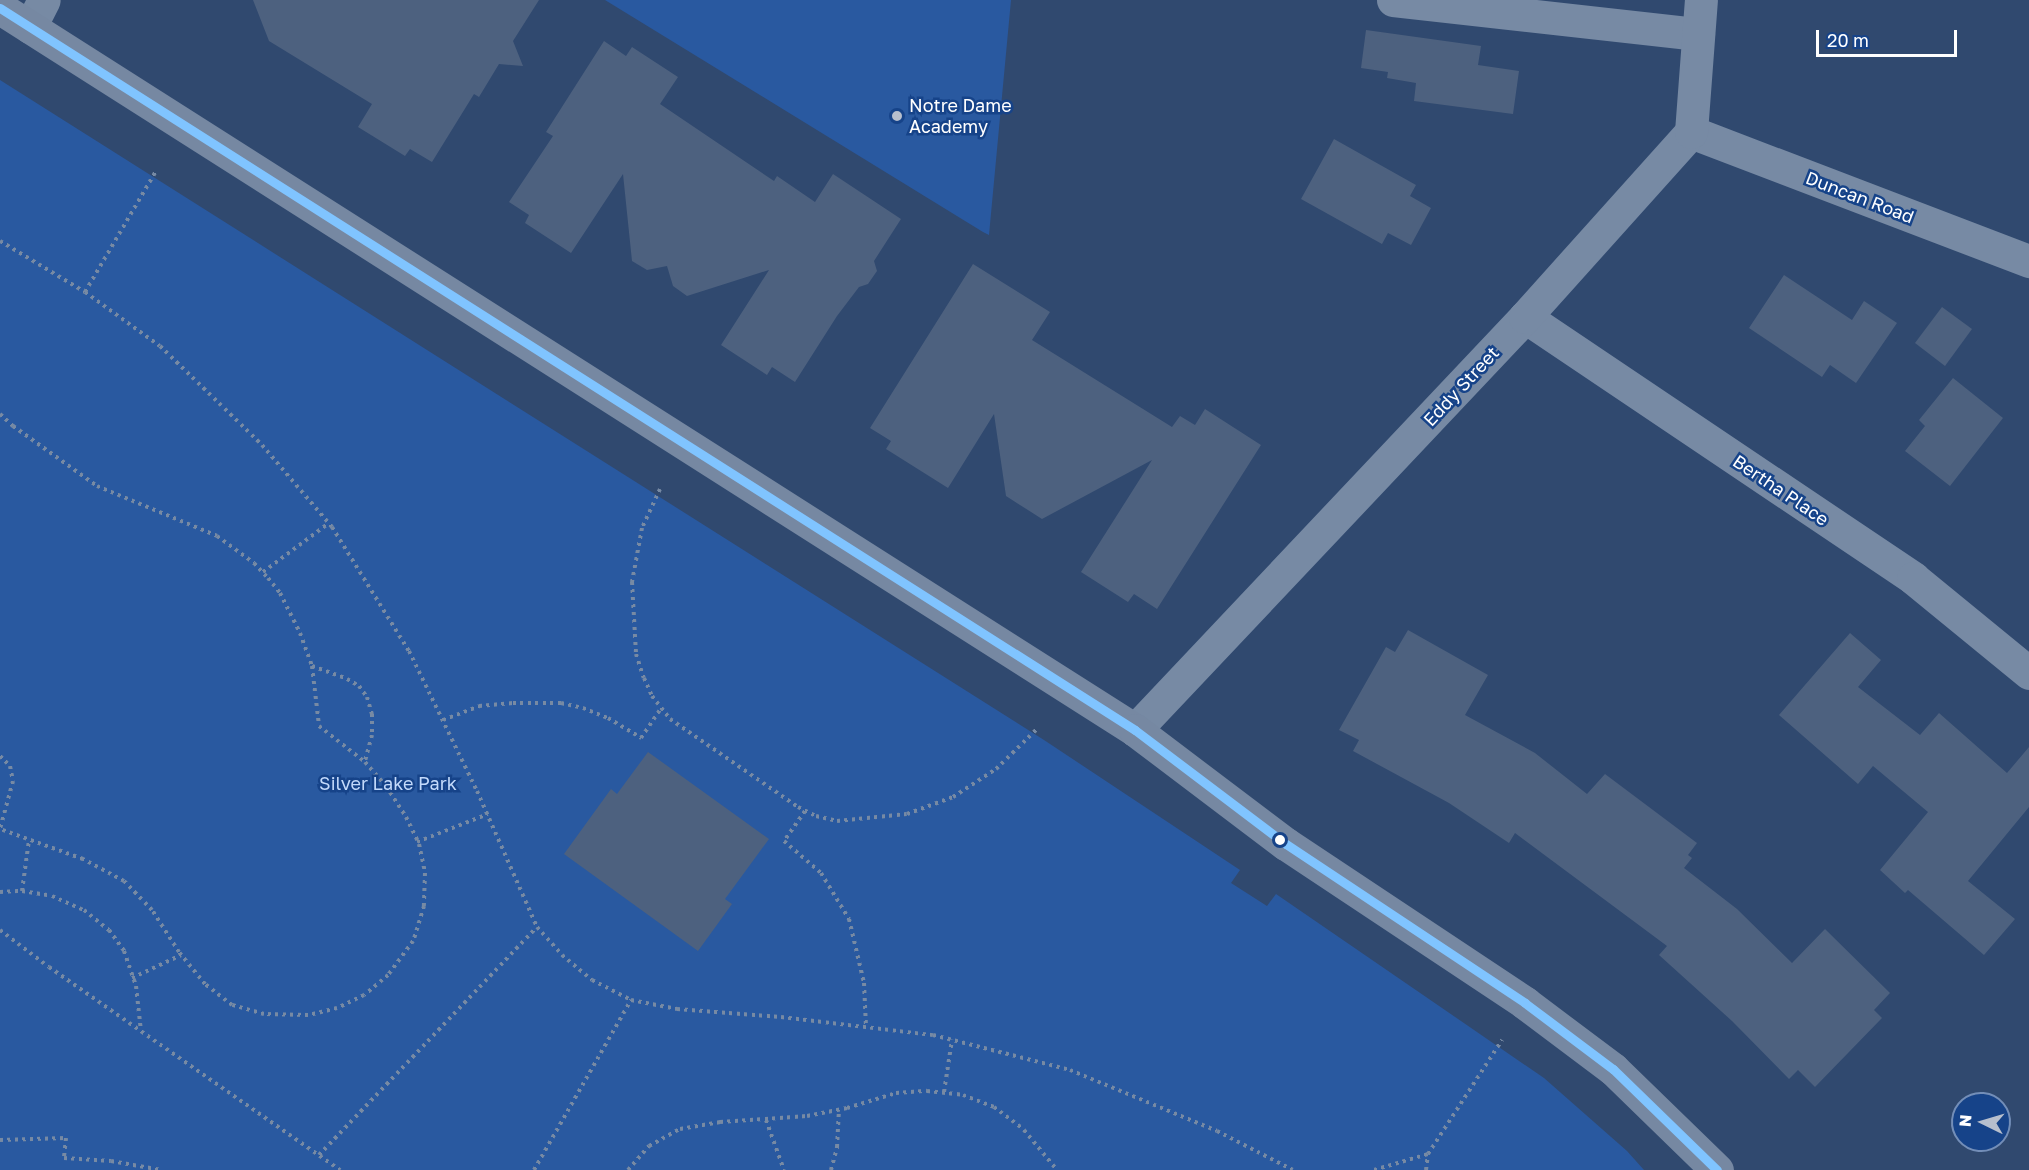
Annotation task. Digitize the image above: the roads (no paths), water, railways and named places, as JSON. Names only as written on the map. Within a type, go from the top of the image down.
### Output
[{"type":"main road","points":[[0,8],[37,14],[1135,730],[1286,844],[1525,1003],[1605,1062],[1717,1170]]},
{"type":"street","points":[[1393,0],[1698,34]]},
{"type":"street","points":[[1691,132],[1701,0]]},
{"type":"street","name":"Eddy Street","points":[[1135,730],[1525,317],[1691,132]]},
{"type":"street","name":"Duncan Road","points":[[1691,132],[2029,261]]},
{"type":"street","name":"Bertha Place","points":[[1525,317],[1913,578],[2029,673]]},
{"type":"place","name":"Notre Dame Academy","points":[[897,116]]},
{"type":"park label","name":"Silver Lake Park","points":[[388,783]]}]
